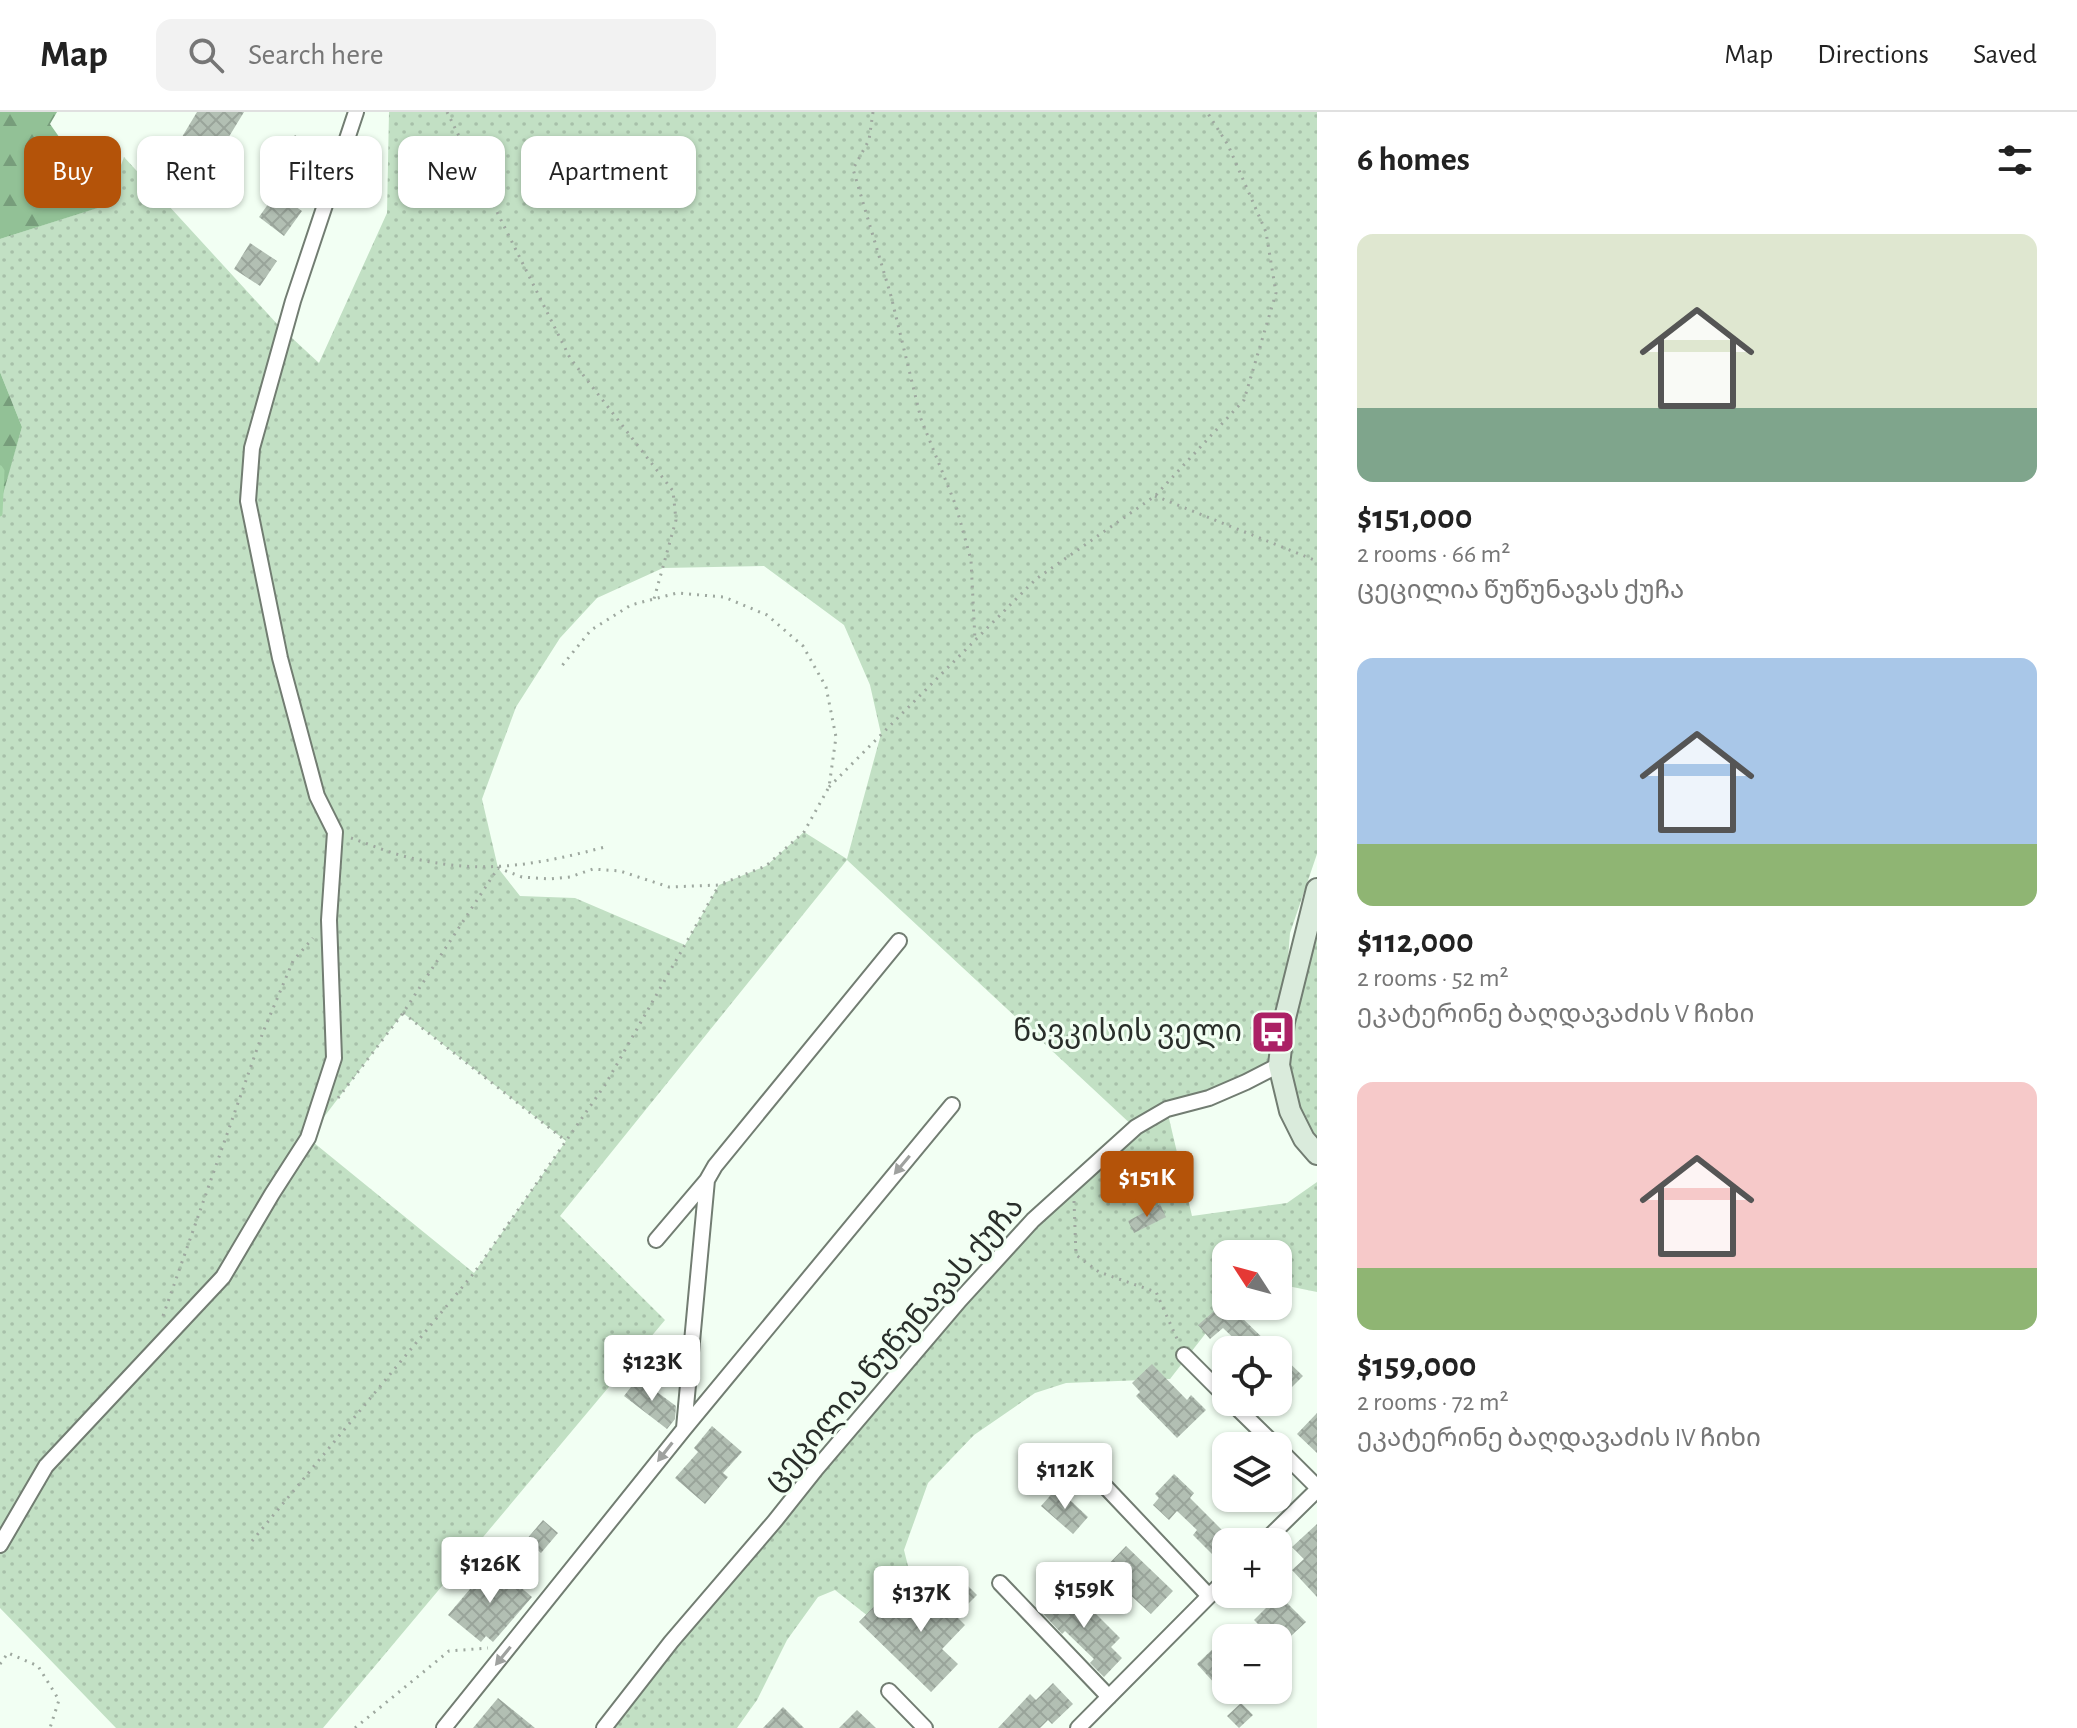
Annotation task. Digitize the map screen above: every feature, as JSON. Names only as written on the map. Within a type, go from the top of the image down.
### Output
[{"type":"main road","points":[[1317,889],[1284,1022],[1279,1065],[1290,1111],[1304,1139],[1317,1154]]},
{"type":"street","points":[[0,1545],[46,1466],[223,1277],[308,1138],[334,1058],[329,920],[335,832],[317,796],[280,658],[248,501],[252,448],[272,375],[293,301],[356,112]]},
{"type":"street","points":[[656,1240],[899,941]]},
{"type":"street","name":"ცეცილია წუწუნავას ქუჩა","points":[[604,1728],[671,1642],[960,1300],[1033,1220],[1136,1127],[1167,1109],[1221,1093],[1279,1065]]},
{"type":"street","points":[[444,1728],[684,1429],[952,1105]]},
{"type":"street","points":[[684,1429],[707,1180]]},
{"type":"street","points":[[1184,1355],[1212,1383]]},
{"type":"street","points":[[1245,1416],[1262,1432]]},
{"type":"street","points":[[1278,1528],[1317,1488],[1292,1462]]},
{"type":"street","points":[[1100,1481],[1209,1596]]},
{"type":"street","points":[[1000,1583],[1109,1697]]},
{"type":"street","points":[[1078,1728],[1212,1593]]},
{"type":"street","points":[[889,1691],[925,1728]]},
{"type":"path","points":[[447,112],[570,358],[673,491],[676,520],[654,599]]},
{"type":"path","points":[[873,112],[869,140],[853,169],[891,296],[921,419],[956,506],[971,560],[975,640]]},
{"type":"path","points":[[498,868],[522,877],[550,879],[570,877],[593,869],[620,871],[669,887],[719,885],[766,866],[804,832],[829,787],[1036,579],[1155,496],[1244,400],[1276,293],[1266,232],[1228,145],[1207,112]]},
{"type":"path","points":[[1155,496],[1317,561]]},
{"type":"path","points":[[561,667],[591,630],[631,605],[677,593],[724,597],[767,615],[803,646],[826,687],[836,737],[829,787]]},
{"type":"path","points":[[335,832],[414,859],[498,868],[551,861],[609,846]]},
{"type":"path","points":[[336,1101],[403,1013],[498,868]]},
{"type":"path","points":[[252,1541],[474,1273],[605,1085],[719,885]]},
{"type":"path","points":[[152,1350],[263,1032],[293,961],[329,920]]},
{"type":"path","points":[[403,1013],[566,1141]]},
{"type":"path","points":[[1074,1184],[1076,1255],[1099,1272],[1156,1292],[1184,1355]]},
{"type":"path","points":[[355,1728],[449,1651],[511,1646]]},
{"type":"path","points":[[0,1664],[8,1653],[38,1666],[59,1700],[50,1728]]},
{"type":"green space","points":[[0,112],[57,112],[50,124],[58,136],[24,136],[24,208],[98,208],[0,239]]},
{"type":"green space","points":[[389,112],[1317,112],[1317,854],[1290,933],[1283,1022],[1317,888],[1317,1154],[1279,1065],[1167,1110],[1192,1216],[1287,1203],[1317,1182],[1317,1292],[1292,1287],[1292,1240],[1212,1240],[1212,1320],[1216,1320],[1170,1379],[1066,1383],[1035,1393],[974,1435],[928,1483],[904,1550],[918,1606],[901,1630],[878,1624],[835,1590],[818,1597],[787,1640],[757,1700],[737,1728],[604,1728],[960,1300],[1135,1128],[847,860],[560,1216],[665,1320],[323,1728],[116,1728],[0,1608],[0,501],[22,427],[0,372],[0,239],[97,208],[121,208],[121,165],[124,157],[137,171],[137,208],[171,208],[278,325],[319,363],[387,213]],"holes":[[[764,566],[844,625],[870,685],[881,734],[847,859],[804,832],[766,866],[719,885],[685,945],[575,898],[520,896],[498,868],[482,799],[516,707],[560,638],[597,598],[663,568]],[[403,1013],[566,1141],[474,1273],[308,1138]]]},
{"type":"green space","points":[[0,372],[22,427],[1,501],[0,501]]},
{"type":"building","points":[[197,112],[244,112],[229,136],[183,136]]},
{"type":"building","points":[[265,208],[298,208],[302,211],[284,236],[259,217]]},
{"type":"building","points":[[250,243],[277,261],[260,286],[234,269]]},
{"type":"building","points":[[1160,1204],[1166,1217],[1134,1233],[1128,1221]]},
{"type":"building","points":[[1212,1313],[1212,1320],[1244,1320],[1261,1336],[1231,1336],[1223,1328],[1210,1339],[1198,1325]]},
{"type":"building","points":[[1152,1364],[1187,1400],[1191,1395],[1206,1410],[1177,1438],[1136,1396],[1140,1392],[1132,1383]]},
{"type":"building","points":[[1292,1365],[1303,1376],[1292,1387]]},
{"type":"building","points":[[638,1378],[676,1406],[675,1419],[667,1429],[624,1396]]},
{"type":"building","points":[[1317,1413],[1317,1453],[1297,1434]]},
{"type":"building","points":[[712,1426],[742,1452],[723,1473],[728,1477],[705,1504],[675,1478],[698,1452],[694,1448]]},
{"type":"building","points":[[1174,1474],[1194,1493],[1190,1498],[1220,1528],[1212,1528],[1212,1554],[1193,1535],[1197,1530],[1177,1511],[1169,1520],[1153,1505],[1159,1498],[1155,1494]]},
{"type":"building","points":[[1057,1488],[1088,1517],[1073,1534],[1041,1506]]},
{"type":"building","points":[[543,1520],[558,1533],[541,1553],[526,1540]]},
{"type":"building","points":[[1317,1524],[1317,1597],[1292,1570],[1304,1559],[1292,1547]]},
{"type":"building","points":[[1126,1546],[1173,1591],[1151,1614],[1101,1572]]},
{"type":"building","points":[[492,1563],[532,1597],[493,1642],[486,1636],[481,1642],[448,1615]]},
{"type":"building","points":[[961,1579],[977,1595],[956,1616],[965,1625],[942,1649],[958,1664],[931,1692],[859,1622],[886,1594],[917,1624]]},
{"type":"building","points":[[1048,1593],[1063,1608],[1076,1594],[1120,1638],[1111,1647],[1122,1658],[1104,1677],[1090,1663],[1094,1659],[1065,1631],[1062,1634],[1036,1606]]},
{"type":"building","points":[[1266,1608],[1292,1608],[1306,1622],[1292,1635],[1292,1624],[1258,1624],[1254,1620]]},
{"type":"building","points":[[1212,1650],[1212,1681],[1197,1664]]},
{"type":"building","points":[[1053,1683],[1073,1704],[1052,1724],[1048,1720],[1040,1728],[998,1728],[1030,1694],[1036,1700]]},
{"type":"building","points":[[498,1698],[535,1728],[473,1728]]},
{"type":"building","points":[[1240,1704],[1253,1715],[1239,1728],[1227,1716]]},
{"type":"building","points":[[783,1707],[804,1728],[763,1728]]},
{"type":"building","points":[[857,1710],[876,1728],[839,1728]]},
{"type":"waterway","points":[[0,468],[0,514]]},
{"type":"place","name":"წავკისის ველი","points":[[1273,1032]]}]
